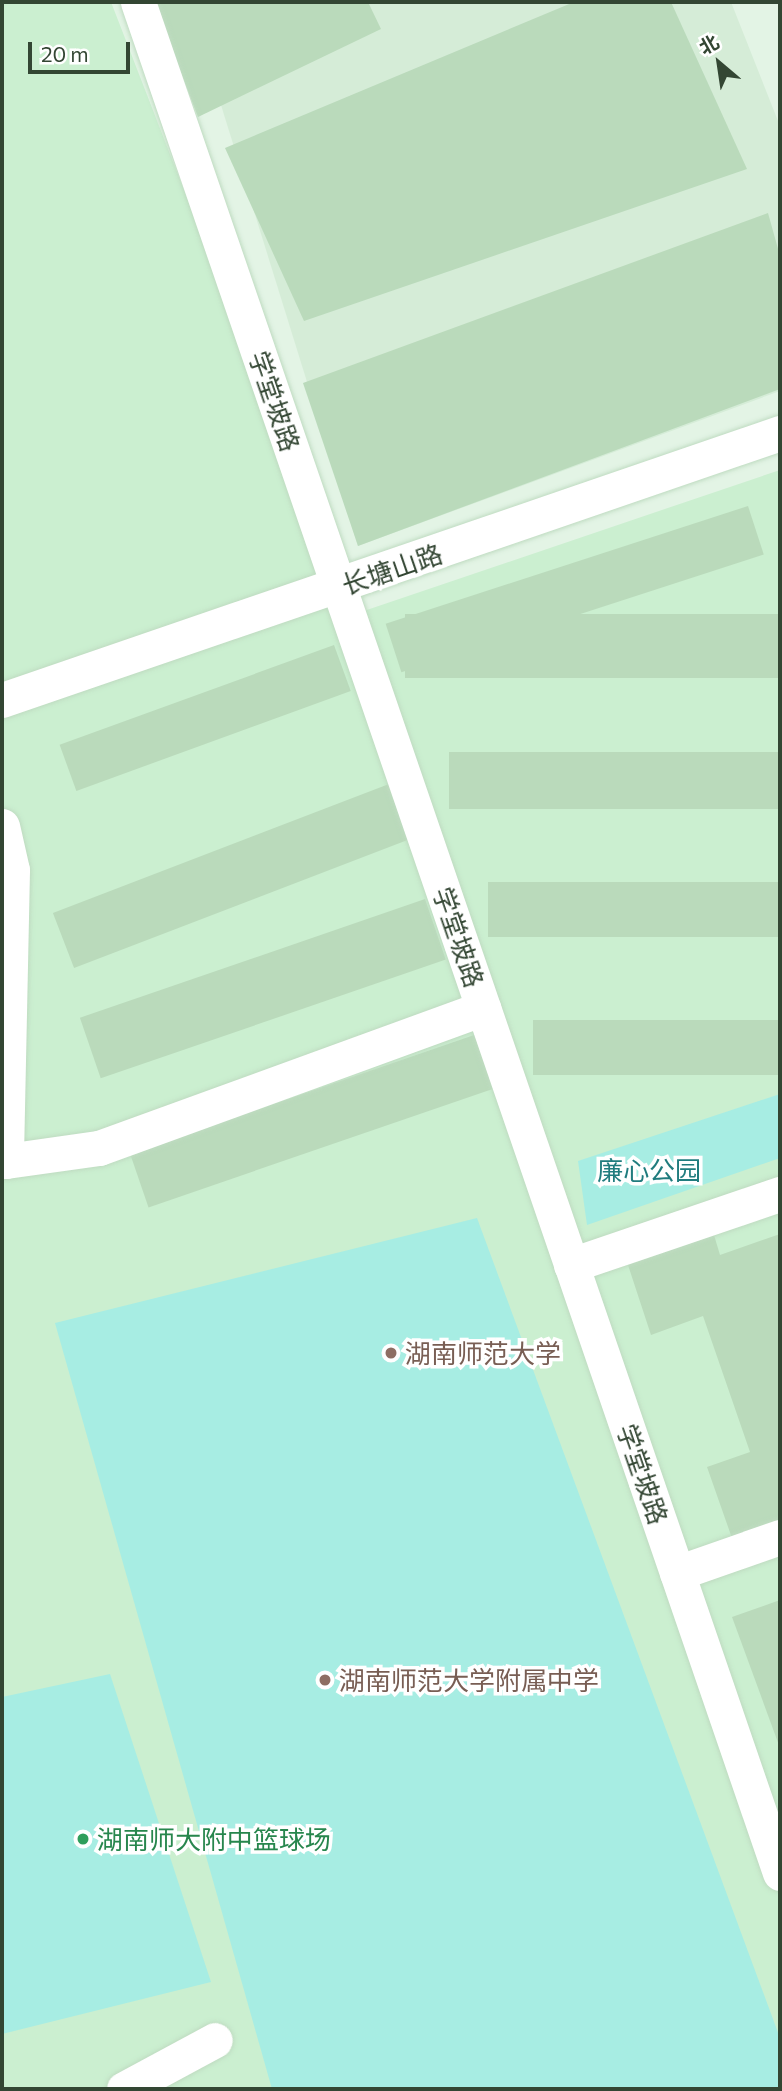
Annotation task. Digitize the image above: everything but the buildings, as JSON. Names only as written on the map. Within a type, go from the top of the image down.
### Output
[{"type":"street","name":"学堂坡路","points":[[138,2],[780,1873]]},
{"type":"street","name":"长塘山路","points":[[2,700],[338,587],[780,433]]},
{"type":"street","points":[[2,826],[12,870],[6,1161],[99,1148],[484,1008]]},
{"type":"street","points":[[571,1265],[780,1194]]},
{"type":"street","points":[[677,1573],[780,1537]]},
{"type":"street","points":[[124,2089],[215,2040]]},
{"type":"shaded area","name":"湖南师范大学","points":[[2,2],[111,2],[349,616],[780,470],[780,2089],[2,2089]]},
{"type":"shaded area","points":[[189,2],[731,2],[780,126],[780,391],[358,546]]},
{"type":"green space","name":"廉心公园","points":[[780,1094],[780,1158],[587,1225],[578,1161]]},
{"type":"green space","name":"湖南师范大学附属中学","points":[[477,1218],[780,2038],[780,2089],[272,2089],[55,1323]]},
{"type":"green space","name":"湖南师大附中篮球场","points":[[110,1674],[211,1982],[2,2034],[2,1697]]},
{"type":"place","name":"湖南师范大学","points":[[391,1353]]},
{"type":"place","name":"湖南师范大学附属中学","points":[[325,1680]]},
{"type":"place","name":"湖南师大附中篮球场","points":[[83,1839]]}]
